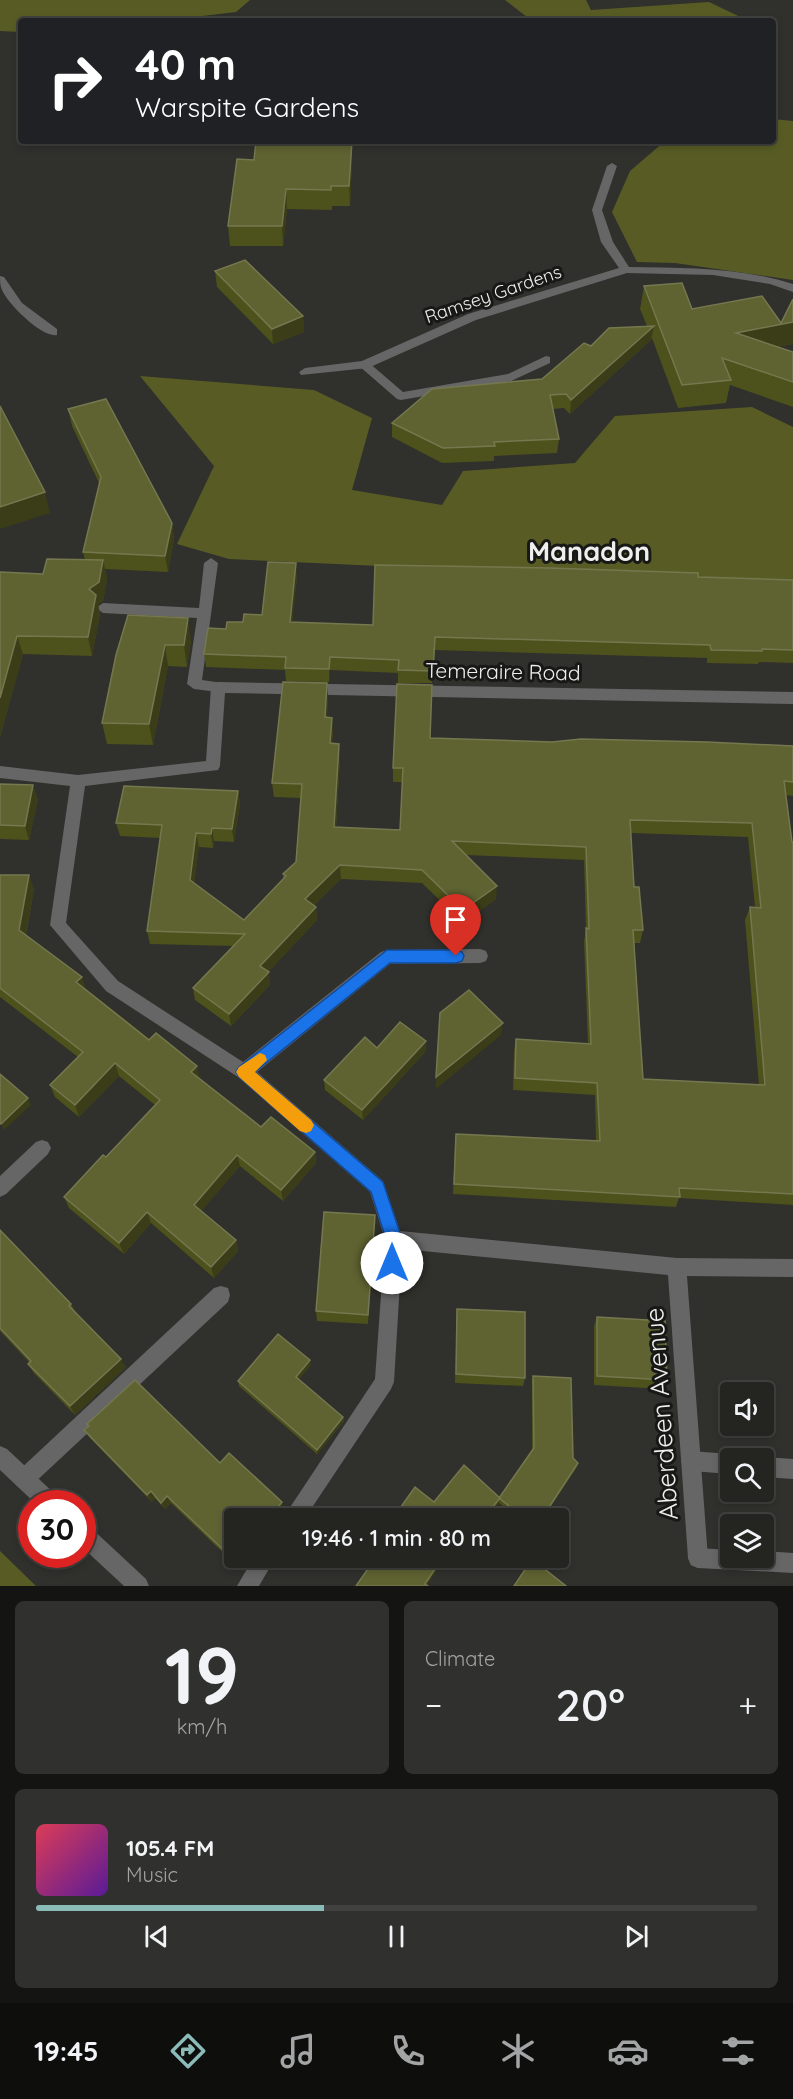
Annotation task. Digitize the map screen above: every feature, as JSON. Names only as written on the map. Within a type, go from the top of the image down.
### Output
[{"type":"street","points":[[612,166],[597,210],[608,242],[626,270]]},
{"type":"street","name":"Ramsey Gardens","points":[[305,372],[364,365],[472,317],[626,270],[713,272],[772,281],[793,288]]},
{"type":"street","points":[[0,279],[18,306],[53,332]]},
{"type":"street","points":[[364,365],[401,396],[511,377],[546,360]]},
{"type":"street","points":[[103,608],[204,613],[211,563]]},
{"type":"street","name":"Temeraire Road","points":[[204,613],[194,684],[218,687],[793,698]]},
{"type":"street","points":[[0,772],[78,781],[213,766],[218,687]]},
{"type":"street","points":[[78,781],[58,925],[112,986],[244,1072],[377,1187],[394,1239],[384,1382],[300,1508]]},
{"type":"street","points":[[244,1072],[387,957],[480,956]]},
{"type":"street","points":[[0,1188],[42,1148]]},
{"type":"street","points":[[394,1239],[677,1267],[793,1268]]},
{"type":"street","name":"Aberdeen Avenue","points":[[677,1267],[698,1558],[793,1563]]},
{"type":"street","points":[[24,1479],[112,1399],[220,1295]]},
{"type":"street","points":[[0,1456],[36,1490]]},
{"type":"street","points":[[691,1461],[720,1463]]},
{"type":"street","points":[[774,1468],[793,1469]]},
{"type":"street","points":[[96,1546],[138,1586]]},
{"type":"street","points":[[247,1586],[259,1568]]},
{"type":"green space","points":[[0,0],[250,0],[236,12],[186,18],[18,18],[18,32],[0,31]]},
{"type":"green space","points":[[505,0],[586,0],[591,10],[709,2],[743,18],[528,18]]},
{"type":"green space","points":[[776,119],[793,121],[793,280],[675,263],[637,262],[612,212],[630,171],[662,144],[776,144]]},
{"type":"green space","points":[[140,376],[314,390],[372,418],[352,490],[442,505],[463,471],[575,463],[615,416],[752,407],[793,427],[793,585],[229,559],[177,544],[214,466]]},
{"type":"green space","points":[[0,1551],[36,1586],[0,1586]]},
{"type":"building","points":[[256,144],[352,144],[349,186],[331,186],[331,190],[286,189],[282,226],[228,226],[237,159],[254,160]]},
{"type":"building","points":[[245,260],[303,316],[272,329],[215,271]]},
{"type":"building","points":[[682,283],[692,309],[762,296],[781,323],[793,299],[793,322],[736,333],[793,352],[793,382],[722,358],[731,380],[682,385],[644,286]]},
{"type":"building","points":[[654,326],[571,400],[566,394],[550,395],[559,439],[494,442],[495,446],[443,448],[392,423],[432,389],[542,379],[584,343],[591,346],[609,328]]},
{"type":"building","points":[[106,399],[172,523],[165,556],[83,552],[101,477],[68,409]]},
{"type":"building","points":[[0,406],[45,492],[0,507]]},
{"type":"building","points":[[47,559],[103,560],[99,582],[89,589],[96,595],[88,637],[17,636],[0,698],[0,572],[43,574]]},
{"type":"building","points":[[268,562],[296,563],[290,622],[373,625],[375,565],[698,573],[698,577],[793,580],[793,650],[711,650],[710,645],[435,637],[433,671],[398,670],[399,660],[330,657],[329,669],[285,668],[286,657],[204,654],[208,628],[226,629],[227,622],[243,622],[244,614],[262,615]]},
{"type":"building","points":[[128,615],[188,618],[184,645],[165,645],[149,724],[102,723],[116,655]]},
{"type":"building","points":[[283,682],[327,683],[325,717],[332,718],[330,743],[339,744],[334,827],[400,830],[403,768],[393,768],[397,684],[432,685],[430,738],[552,742],[581,739],[793,746],[793,782],[784,781],[793,842],[793,1194],[679,1188],[680,1197],[454,1184],[456,1134],[600,1141],[597,1083],[515,1078],[516,1039],[591,1044],[586,928],[589,929],[586,847],[452,841],[497,886],[463,910],[422,870],[340,865],[305,899],[316,907],[260,966],[269,972],[229,1014],[193,988],[245,934],[147,931],[162,825],[116,823],[124,786],[238,791],[232,829],[212,828],[211,834],[196,833],[190,880],[244,920],[286,876],[283,874],[296,862],[302,784],[272,783]],"holes":[[[630,820],[752,823],[761,908],[750,907],[765,1085],[643,1079],[633,930],[643,930],[639,887],[634,887]]]},
{"type":"building","points":[[0,784],[33,785],[25,826],[0,825]]},
{"type":"building","points":[[0,875],[29,875],[19,930],[82,977],[76,982],[149,1040],[156,1033],[197,1066],[191,1072],[261,1127],[271,1117],[315,1152],[281,1190],[237,1155],[194,1205],[236,1240],[211,1267],[147,1212],[119,1243],[64,1197],[103,1155],[106,1157],[160,1100],[115,1063],[75,1105],[50,1085],[83,1052],[0,988]]},
{"type":"building","points":[[469,990],[503,1023],[436,1077],[440,1013]]},
{"type":"building","points":[[400,1022],[426,1041],[362,1110],[324,1080],[365,1037],[377,1048]]},
{"type":"building","points":[[0,1074],[28,1098],[1,1124],[0,1123]]},
{"type":"building","points":[[324,1212],[375,1215],[368,1315],[316,1311]]},
{"type":"building","points":[[0,1230],[121,1359],[70,1406],[28,1364],[31,1361],[0,1328]]},
{"type":"building","points":[[457,1309],[525,1312],[525,1378],[456,1374]]},
{"type":"building","points":[[597,1317],[665,1321],[667,1380],[597,1376]]},
{"type":"building","points":[[278,1334],[310,1360],[296,1377],[343,1417],[317,1450],[238,1381]]},
{"type":"building","points":[[533,1376],[571,1378],[573,1458],[578,1463],[549,1508],[512,1508],[499,1498],[534,1448]]},
{"type":"building","points":[[135,1380],[220,1463],[229,1453],[282,1502],[277,1508],[224,1508],[224,1550],[167,1496],[161,1503],[151,1491],[147,1495],[84,1430],[89,1426],[87,1424]]},
{"type":"building","points":[[464,1465],[500,1498],[492,1508],[400,1508],[415,1487],[434,1502]]},
{"type":"building","points":[[368,1568],[436,1568],[425,1584],[428,1586],[356,1586]]},
{"type":"building","points":[[526,1568],[543,1568],[566,1586],[514,1586]]},
{"type":"slow traffic","points":[[260,1060],[244,1072],[306,1125]]},
{"type":"district","name":"Manadon","points":[[589,551]]},
{"type":"route","points":[[392,1263],[394,1239],[377,1187],[244,1072],[387,957],[456,956]]}]
